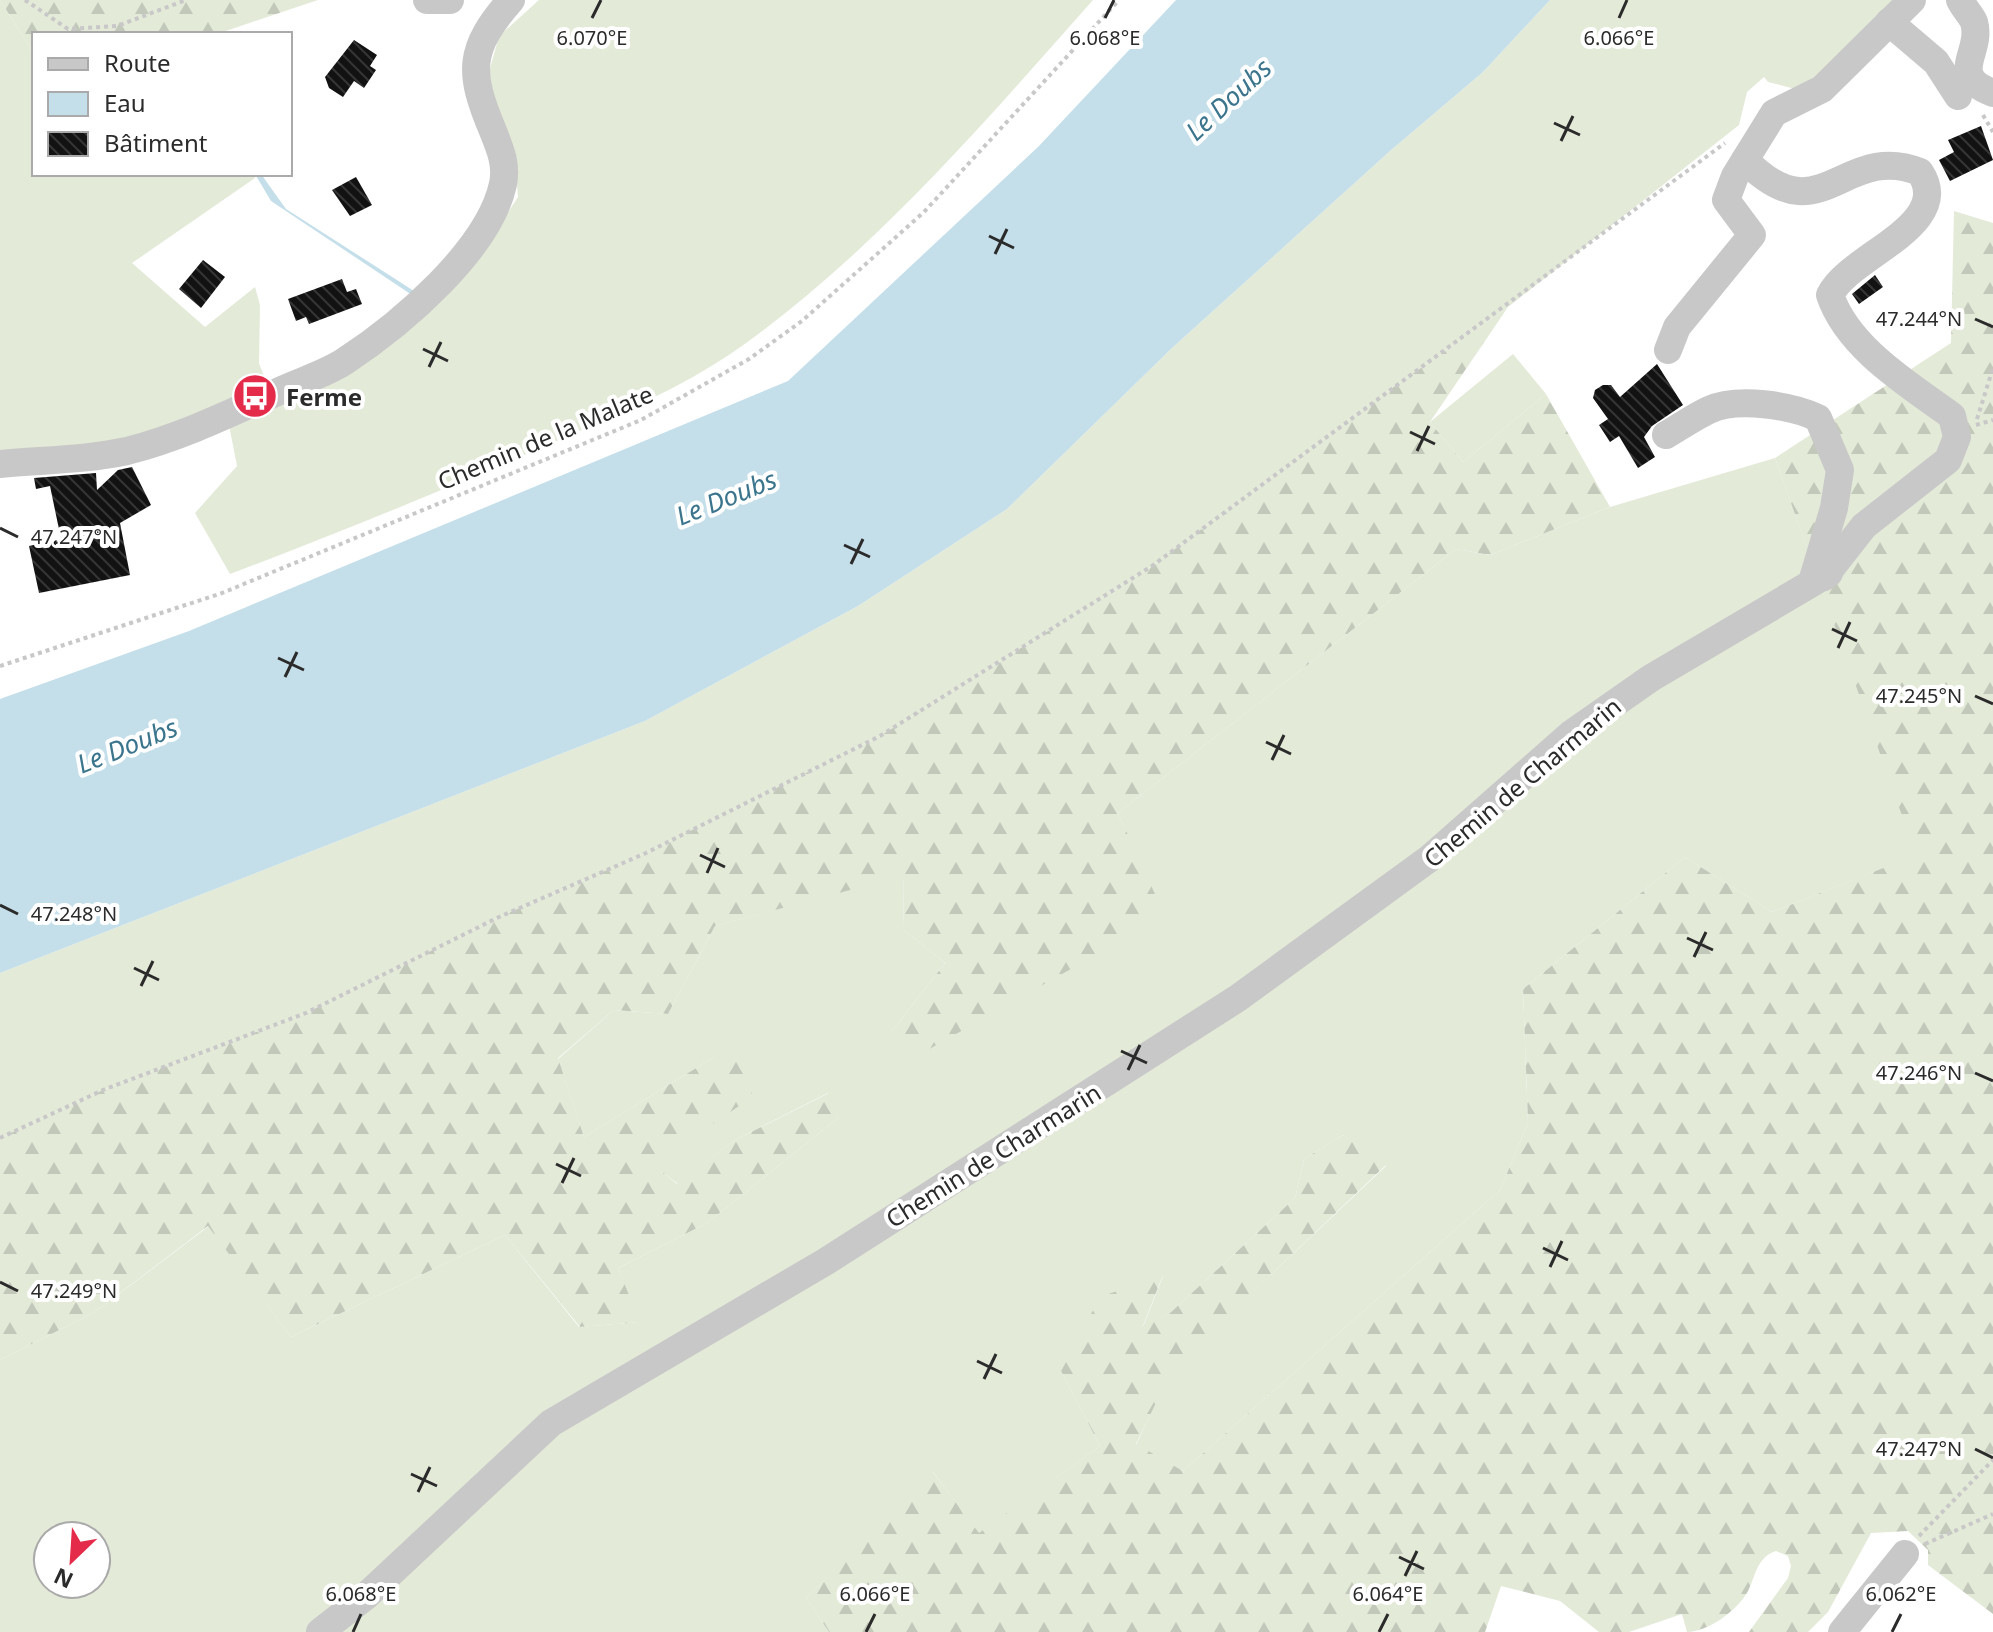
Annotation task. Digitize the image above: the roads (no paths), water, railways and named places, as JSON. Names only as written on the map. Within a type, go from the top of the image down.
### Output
[{"type":"street","points":[[427,0],[450,0]]},
{"type":"street","points":[[0,464],[124,451],[188,431],[343,362],[441,281],[490,219],[503,183],[504,158],[479,99],[476,62],[485,31],[511,0]]},
{"type":"street","points":[[1668,350],[1677,327],[1752,235],[1726,200],[1739,149],[1774,113],[1822,89],[1912,0]]},
{"type":"street","points":[[1960,0],[1974,22],[1968,69],[1972,81],[1993,93]]},
{"type":"street","points":[[1889,22],[1936,62],[1958,96]]},
{"type":"street","points":[[1739,149],[1762,178],[1785,191],[1811,190],[1887,164],[1920,172],[1928,185],[1927,201],[1915,223],[1837,279],[1830,295],[1835,309],[1874,356],[1952,416],[1957,437],[1948,460],[1864,526],[1821,578]]},
{"type":"street","points":[[1666,435],[1712,408],[1759,404],[1797,408],[1818,418],[1840,470],[1821,578]]},
{"type":"street","name":"Chemin de Charmarin","points":[[320,1632],[366,1596],[551,1423],[825,1262],[1238,998],[1430,858],[1571,734],[1651,678],[1821,578]]},
{"type":"street","points":[[1842,1632],[1878,1583],[1905,1554]]},
{"type":"water","name":"Le Doubs","points":[[1176,0],[1550,0],[1483,72],[1390,151],[1172,348],[1007,509],[858,606],[645,721],[0,973],[0,699],[189,631],[788,381],[1038,147]]},
{"type":"water","points":[[256,176],[262,176],[286,209],[414,291],[412,295],[271,201]]},
{"type":"place","name":"Ferme","points":[[255,396]]}]
